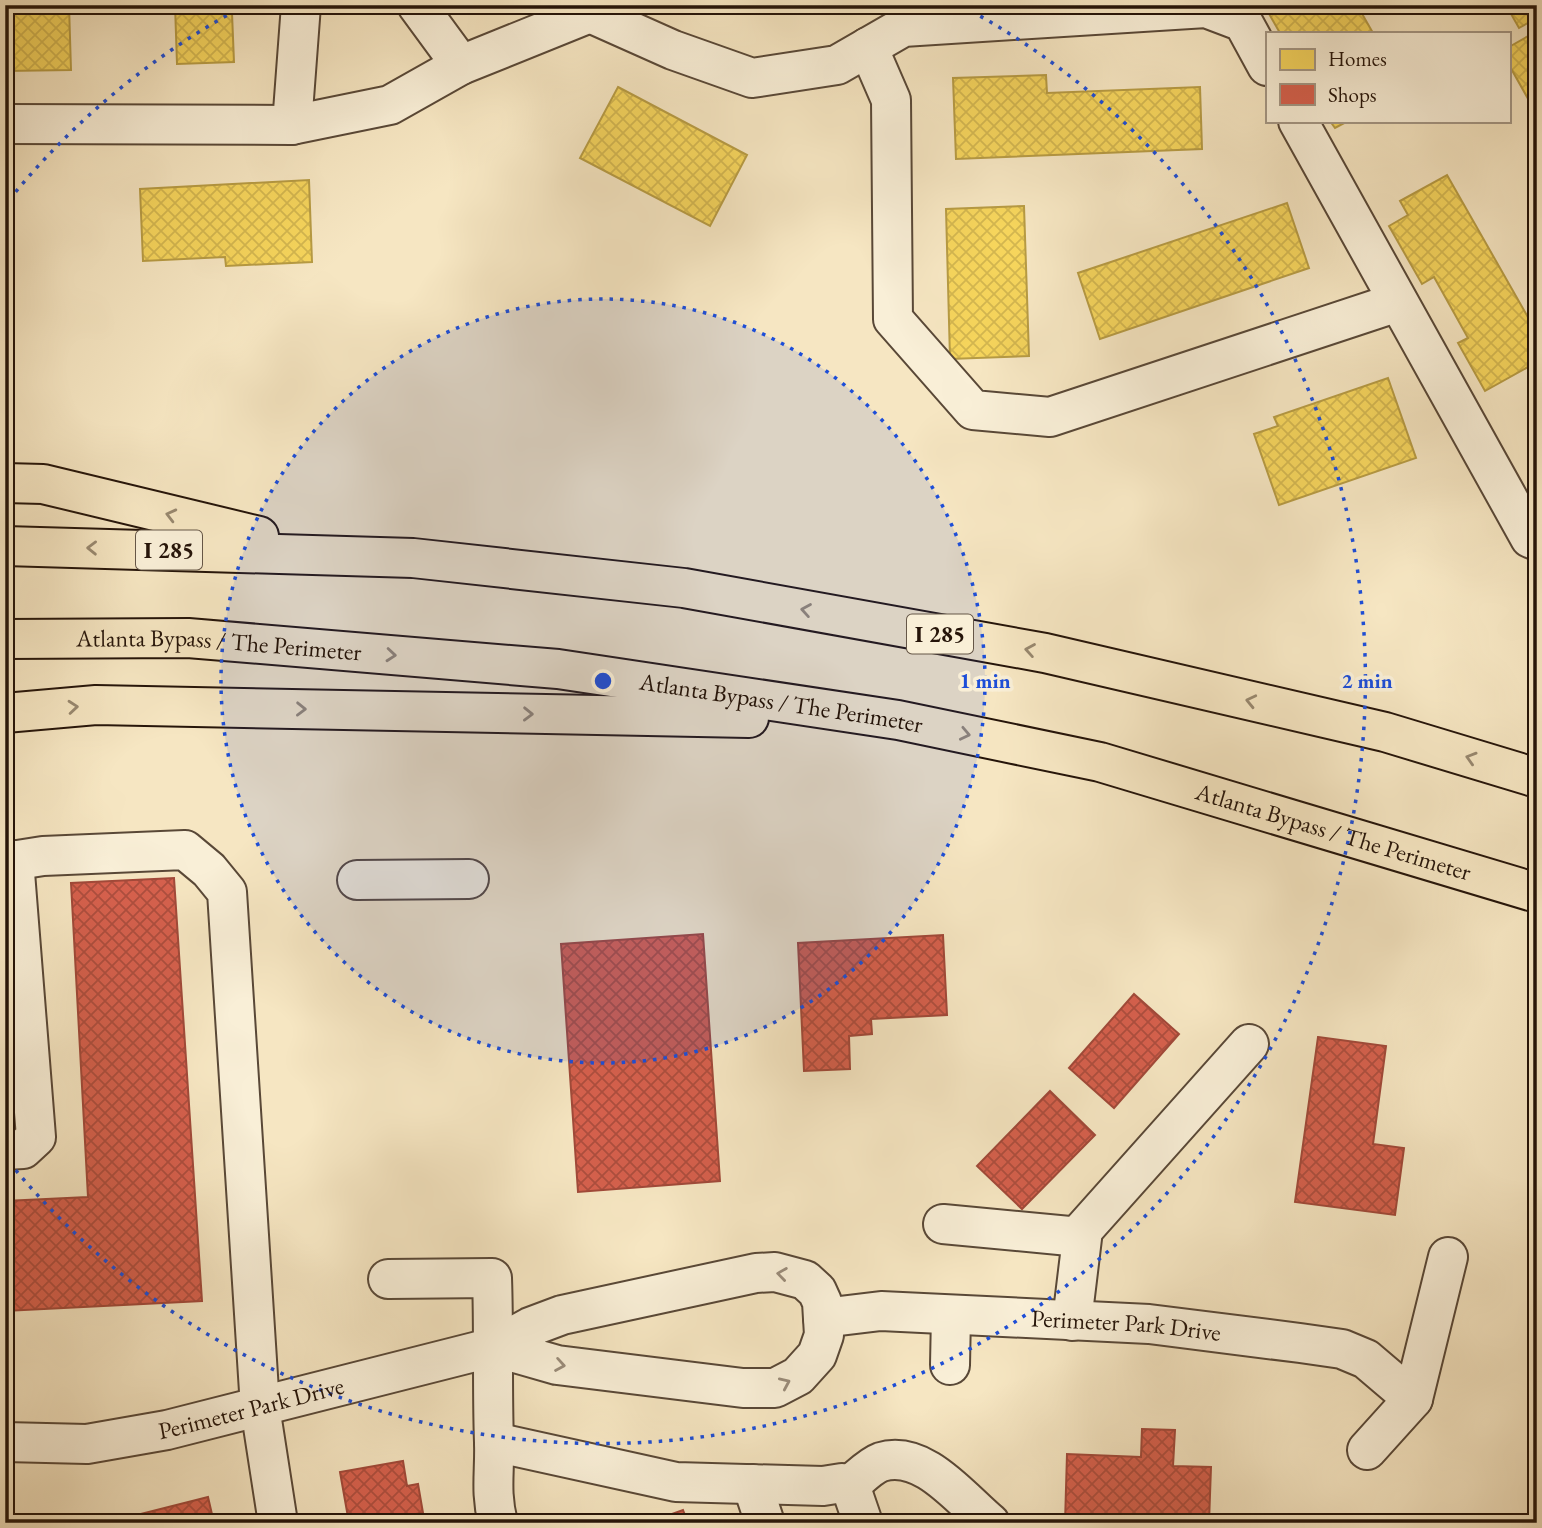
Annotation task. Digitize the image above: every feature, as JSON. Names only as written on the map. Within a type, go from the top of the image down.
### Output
[{"type":"highway","points":[[5,483],[43,484],[332,554]]},
{"type":"highway","name":"I 285","points":[[5,547],[414,558],[684,588],[1045,653],[1385,732],[1537,778]]},
{"type":"highway","name":"Atlanta Bypass / The Perimeter","points":[[5,639],[188,638],[558,668],[898,720],[1100,762],[1537,892]]},
{"type":"highway","points":[[5,713],[96,705],[898,720]]},
{"type":"street","points":[[292,125],[301,5]]},
{"type":"street","points":[[417,5],[461,65]]},
{"type":"street","points":[[5,124],[292,125],[390,105],[461,65],[590,9],[673,50],[752,78],[837,65],[903,27],[1206,8],[1243,22],[1266,64]]},
{"type":"street","points":[[868,47],[891,100],[893,319],[973,411],[1050,416],[1398,302]]},
{"type":"street","points":[[1299,122],[1530,538],[1537,541]]},
{"type":"street","points":[[5,1150],[23,1149],[36,1137],[10,861],[185,850],[209,870],[227,892],[260,1407],[278,1523]]},
{"type":"street","points":[[357,880],[469,879]]},
{"type":"street","points":[[1072,1321],[1080,1237],[1088,1224],[1249,1044]]},
{"type":"street","points":[[943,1224],[1080,1237]]},
{"type":"street","points":[[1367,1450],[1413,1399],[1448,1257]]},
{"type":"street","name":"Perimeter Park Drive","points":[[5,1442],[88,1444],[167,1430],[494,1347],[530,1327],[562,1315],[756,1273],[775,1272],[805,1280],[817,1291],[823,1318],[824,1335],[817,1355],[798,1376],[775,1388],[743,1388],[557,1365],[494,1347]]},
{"type":"street","points":[[388,1279],[492,1278],[492,1497],[498,1523]]},
{"type":"street","name":"Perimeter Park Drive","points":[[823,1318],[881,1311],[1149,1324],[1342,1349],[1366,1359],[1413,1399]]},
{"type":"street","points":[[950,1315],[950,1366]]},
{"type":"street","points":[[494,1442],[676,1482],[850,1485],[878,1463],[903,1458],[922,1466],[990,1523]]},
{"type":"street","points":[[752,1484],[765,1523]]},
{"type":"street","points":[[850,1485],[863,1523]]},
{"type":"building: Homes","points":[[5,5],[69,5],[71,70],[5,71]]},
{"type":"building: Homes","points":[[175,5],[245,5],[245,13],[232,13],[234,62],[177,64]]},
{"type":"building: Homes","points":[[747,5],[774,5],[772,13]]},
{"type":"building: Homes","points":[[1264,5],[1357,5],[1372,32],[1279,32]]},
{"type":"building: Homes","points":[[1506,5],[1537,5],[1537,18],[1519,28]]},
{"type":"building: Homes","points":[[1537,31],[1537,100],[1531,104],[1510,67],[1510,46]]},
{"type":"building: Homes","points":[[1046,75],[1047,93],[1200,87],[1202,149],[956,159],[953,78]]},
{"type":"building: Homes","points":[[618,87],[747,155],[710,226],[580,158]]},
{"type":"building: Homes","points":[[1331,122],[1346,122],[1335,128]]},
{"type":"building: Homes","points":[[1447,175],[1537,333],[1537,362],[1485,391],[1458,343],[1468,338],[1434,277],[1422,284],[1389,226],[1408,215],[1400,201]]},
{"type":"building: Homes","points":[[309,180],[312,262],[226,266],[225,257],[143,261],[140,189]]},
{"type":"building: Homes","points":[[1287,203],[1309,268],[1100,339],[1078,273]]},
{"type":"building: Homes","points":[[1024,206],[1029,356],[950,359],[946,209]]},
{"type":"building: Homes","points":[[1388,378],[1416,458],[1279,505],[1254,434],[1278,426],[1274,417]]},
{"type":"building: Homes","points":[[1537,466],[1537,482],[1530,470]]},
{"type":"building: Shops","points":[[174,878],[202,1301],[5,1311],[5,1201],[88,1197],[71,883]]},
{"type":"building: Shops","points":[[703,934],[720,1181],[578,1192],[561,944]]},
{"type":"building: Shops","points":[[943,935],[947,1015],[871,1019],[872,1034],[849,1036],[850,1069],[804,1071],[798,943]]},
{"type":"building: Shops","points":[[1134,994],[1179,1034],[1114,1108],[1069,1068]]},
{"type":"building: Shops","points":[[1318,1037],[1386,1046],[1373,1144],[1404,1148],[1395,1215],[1295,1202]]},
{"type":"building: Shops","points":[[1050,1091],[1095,1135],[1022,1209],[977,1166]]},
{"type":"building: Shops","points":[[1142,1429],[1175,1430],[1173,1466],[1211,1467],[1209,1523],[1065,1523],[1067,1454],[1141,1457]]},
{"type":"building: Shops","points":[[403,1461],[407,1486],[418,1484],[423,1513],[349,1523],[340,1472]]},
{"type":"building: Shops","points":[[208,1497],[214,1523],[122,1523],[121,1519]]},
{"type":"building: Shops","points":[[683,1510],[688,1523],[647,1523]]}]
